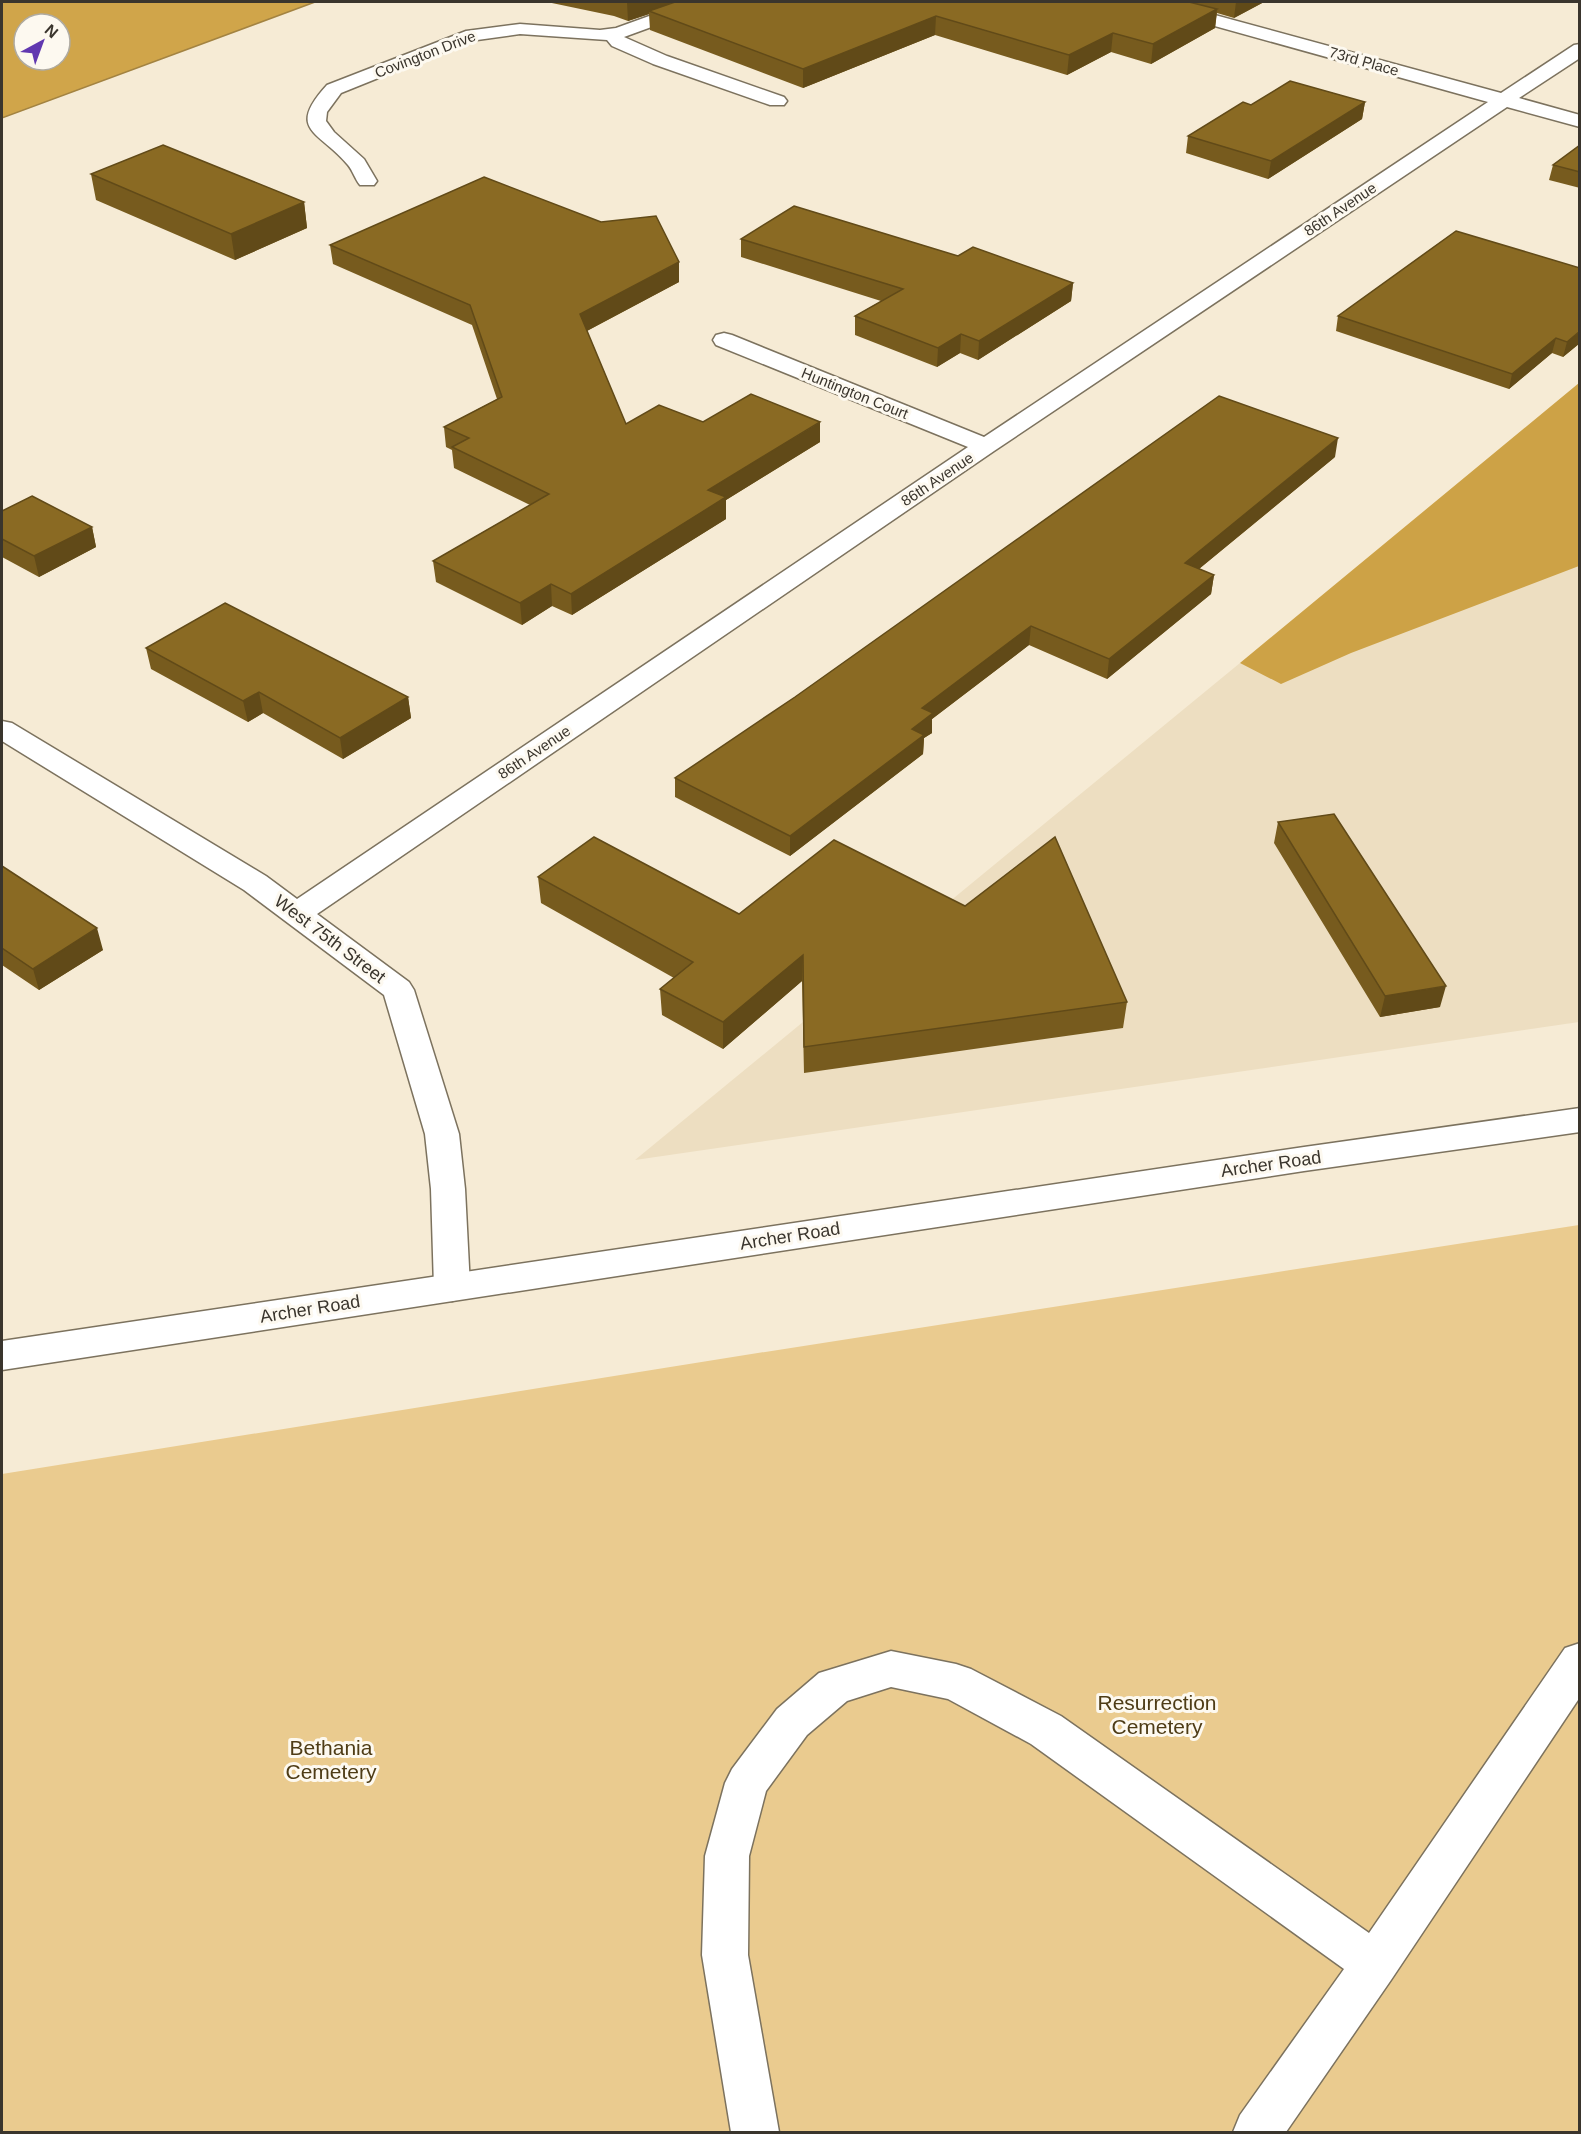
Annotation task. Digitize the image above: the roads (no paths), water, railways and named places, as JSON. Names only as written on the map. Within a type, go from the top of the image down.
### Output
[{"type":"street","name":"Covington Drive","points":[[367,181],[356,161],[323,132],[316,122],[316,112],[321,101],[334,89],[478,33],[520,29],[613,34],[703,2]]},
{"type":"street","name":"73rd Place","points":[[1149,2],[1580,122]]},
{"type":"street","points":[[613,34],[618,42],[660,60],[777,101]]},
{"type":"street","name":"86th Avenue","points":[[297,914],[986,446],[1580,49]]},
{"type":"street","name":"Huntington Court","points":[[724,340],[986,446]]},
{"type":"street","name":"West 75th Street","points":[[2,729],[255,883],[398,990],[442,1134],[448,1189],[452,1287]]},
{"type":"street","name":"Archer Road","points":[[2,1356],[1293,1161],[1580,1120]]},
{"type":"street","points":[[1257,2133],[1375,1964],[1579,1662]]},
{"type":"street","points":[[755,2133],[725,1955],[727,1856],[747,1783],[792,1722],[834,1686],[891,1670],[956,1682],[1046,1730],[1375,1964]]},
{"type":"park label","name":"Resurrection Cemetery","points":[[1157,1714]]},
{"type":"park label","name":"Bethania Cemetery","points":[[331,1759]]}]
